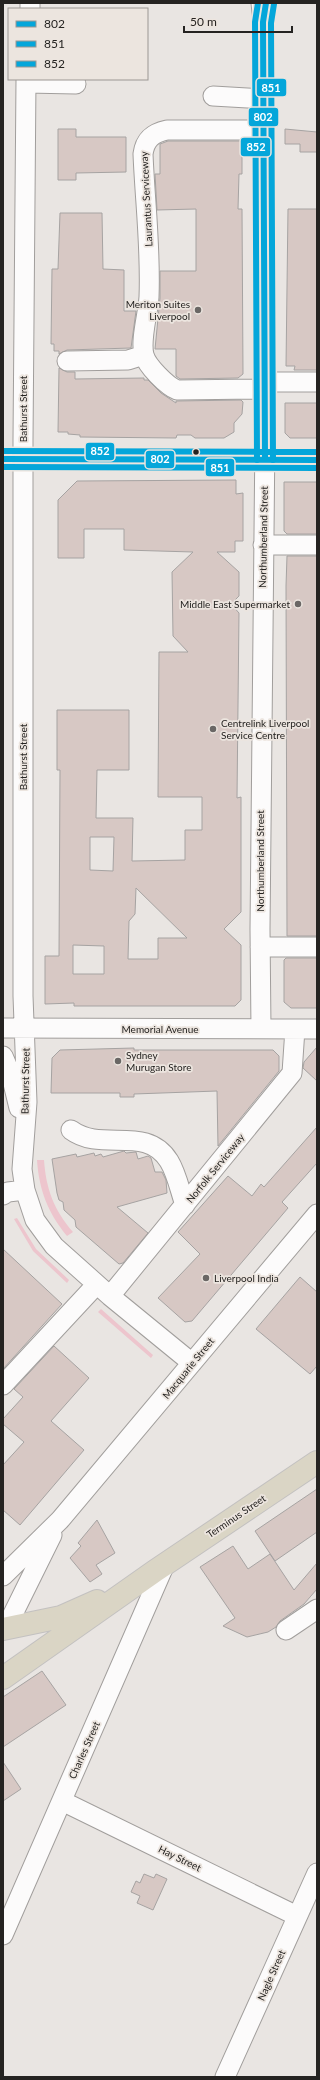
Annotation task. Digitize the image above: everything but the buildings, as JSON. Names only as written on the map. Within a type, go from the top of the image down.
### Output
[{"type":"highway","name":"Terminus Street","points":[[3,1678],[160,1567],[317,1462]]},
{"type":"highway","name":"Terminus Street","points":[[4,1630],[71,1613],[160,1567]]},
{"type":"street","name":"Northumberland Street","points":[[261,3],[264,22]]},
{"type":"street","name":"Northumberland Street","points":[[261,1029],[260,947],[264,460],[263,99],[264,22],[266,3]]},
{"type":"street","points":[[26,81],[76,84]]},
{"type":"street","name":"Bathurst Street","points":[[26,81],[23,459],[23,996],[27,1102],[22,1169],[25,1190],[35,1220],[54,1246],[103,1290],[192,1363]]},
{"type":"street","points":[[213,96],[263,99]]},
{"type":"street","name":"Laurantus Serviceway","points":[[144,355],[149,299],[149,238],[143,160],[144,146],[149,138],[156,132],[167,130],[263,130]]},
{"type":"street","points":[[67,361],[128,360],[144,355],[147,361],[167,384],[177,390],[317,382]]},
{"type":"street","points":[[3,459],[317,460]]},
{"type":"street","points":[[263,545],[317,545]]},
{"type":"street","points":[[260,947],[317,947]]},
{"type":"street","name":"Memorial Avenue","points":[[3,1028],[317,1029]]},
{"type":"street","name":"Norfolk Serviceway","points":[[3,1385],[103,1290],[184,1205],[292,1073],[295,1029]]},
{"type":"street","points":[[3,1056],[11,1075],[24,1129]]},
{"type":"street","points":[[71,1130],[81,1137],[94,1141],[138,1140],[151,1145],[163,1154],[170,1162],[184,1205]]},
{"type":"street","points":[[3,1195],[8,1192],[25,1190]]},
{"type":"street","name":"Macquarie Street","points":[[3,1576],[60,1520],[317,1215]]},
{"type":"street","name":"Macquarie Street","points":[[4,1630],[60,1520]]},
{"type":"street","name":"Charles Street","points":[[3,1936],[62,1801],[160,1567]]},
{"type":"street","points":[[286,1630],[317,1609]]},
{"type":"street","name":"Hay Street","points":[[62,1801],[297,1916]]},
{"type":"street","name":"Nagle Street","points":[[225,2077],[317,1873]]},
{"type":"shaded area","points":[[37,1160],[44,1160],[45,1171],[52,1199],[66,1224],[73,1232],[67,1236],[50,1210],[42,1191]]},
{"type":"shaded area","points":[[17,1218],[36,1249],[69,1280],[67,1283],[33,1251],[14,1219]]},
{"type":"shaded area","points":[[101,1309],[153,1355],[151,1358],[98,1312]]},
{"type":"transit line","name":"852","points":[[257,460],[255,22],[258,3]]},
{"type":"transit line","name":"802","points":[[265,460],[263,22],[266,3]]},
{"type":"transit line","name":"851","points":[[273,460],[271,23],[274,4]]},
{"type":"transit line","name":"852","points":[[3,451],[317,452]]},
{"type":"transit line","name":"802","points":[[3,459],[317,460]]},
{"type":"transit line","name":"851","points":[[3,467],[317,468]]},
{"type":"place","name":"Meriton Suites Liverpool","points":[[198,310]]},
{"type":"place","name":"Middle East Supermarket","points":[[298,604]]},
{"type":"place","name":"Centrelink Liverpool Service Centre","points":[[213,729]]},
{"type":"place","name":"Sydney Murugan Store","points":[[118,1061]]},
{"type":"place","name":"Liverpool India","points":[[206,1278]]}]
